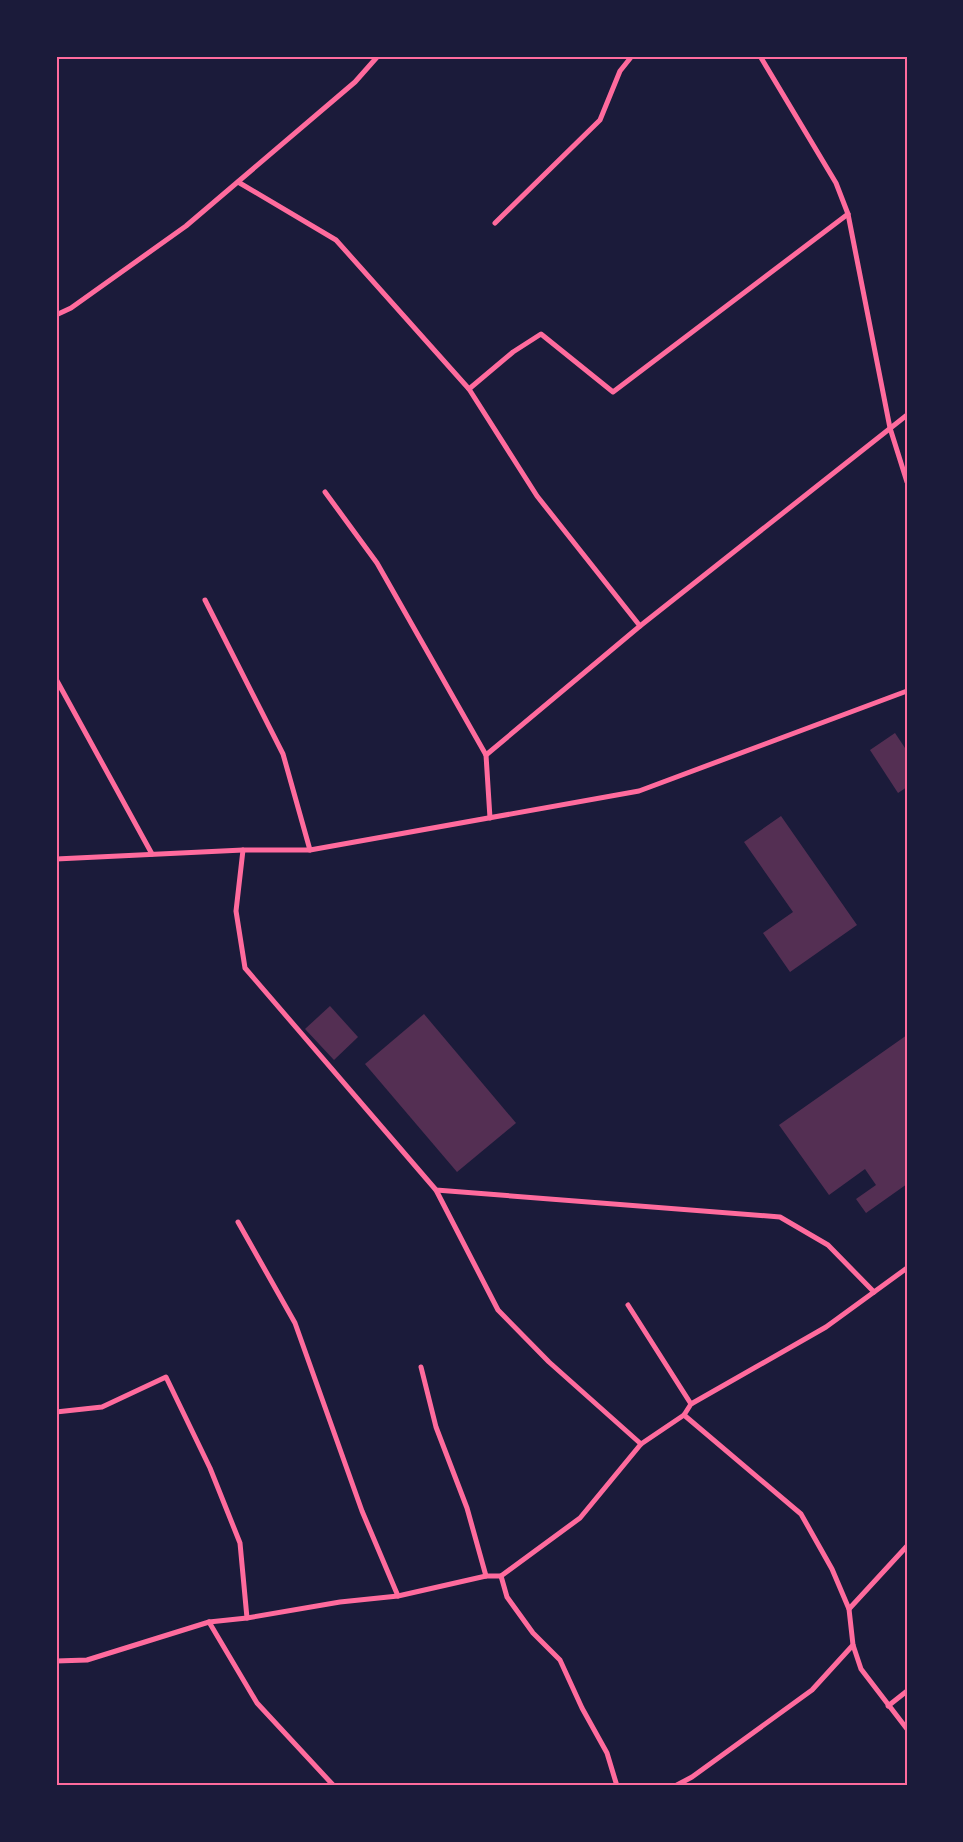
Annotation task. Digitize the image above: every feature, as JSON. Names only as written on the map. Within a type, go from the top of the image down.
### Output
[{"type":"street","points":[[56,315],[72,308],[186,226],[355,82],[378,56]]},
{"type":"street","points":[[495,223],[600,120],[620,71],[632,56]]},
{"type":"street","points":[[760,56],[836,183],[848,214],[890,428],[907,482]]},
{"type":"street","points":[[238,182],[336,240],[469,389],[538,496],[640,626]]},
{"type":"street","points":[[469,389],[512,352],[542,334],[613,392],[848,214]]},
{"type":"street","points":[[486,755],[640,626],[907,415]]},
{"type":"street","points":[[325,492],[377,563],[486,755],[490,818]]},
{"type":"street","points":[[205,600],[283,754],[310,850]]},
{"type":"street","points":[[56,679],[152,854]]},
{"type":"street","points":[[56,859],[243,850],[310,850],[639,791],[907,691]]},
{"type":"street","points":[[243,850],[236,911],[245,968],[436,1190],[498,1310],[548,1362],[641,1444]]},
{"type":"street","points":[[436,1190],[780,1217],[828,1245],[874,1292]]},
{"type":"street","points":[[238,1222],[295,1323],[362,1511],[398,1596]]},
{"type":"street","points":[[56,1661],[87,1660],[209,1622],[247,1618],[340,1602],[398,1596],[486,1576],[501,1576],[580,1518],[641,1444],[684,1415],[691,1404],[826,1327],[907,1268]]},
{"type":"street","points":[[628,1305],[691,1404]]},
{"type":"street","points":[[421,1367],[436,1427],[467,1508],[486,1576]]},
{"type":"street","points":[[56,1412],[102,1407],[166,1377],[210,1468],[240,1543],[247,1618]]},
{"type":"street","points":[[684,1415],[801,1514],[832,1569],[849,1609],[853,1646],[861,1669],[907,1729]]},
{"type":"street","points":[[849,1609],[907,1546]]},
{"type":"street","points":[[501,1576],[507,1597],[533,1633],[560,1660],[582,1708],[607,1753],[617,1786]]},
{"type":"street","points":[[209,1622],[257,1703],[334,1786]]},
{"type":"street","points":[[675,1786],[692,1777],[812,1690],[853,1646]]},
{"type":"street","points":[[888,1706],[907,1691]]},
{"type":"building","points":[[895,733],[907,751],[907,787],[898,793],[870,750]]},
{"type":"building","points":[[781,816],[857,925],[790,972],[763,933],[793,912],[744,842]]},
{"type":"building","points":[[330,1006],[358,1037],[334,1060],[305,1029]]},
{"type":"building","points":[[424,1014],[516,1123],[457,1172],[365,1064]]},
{"type":"building","points":[[907,1035],[907,1184],[866,1213],[856,1199],[876,1185],[865,1169],[829,1195],[779,1125]]}]
